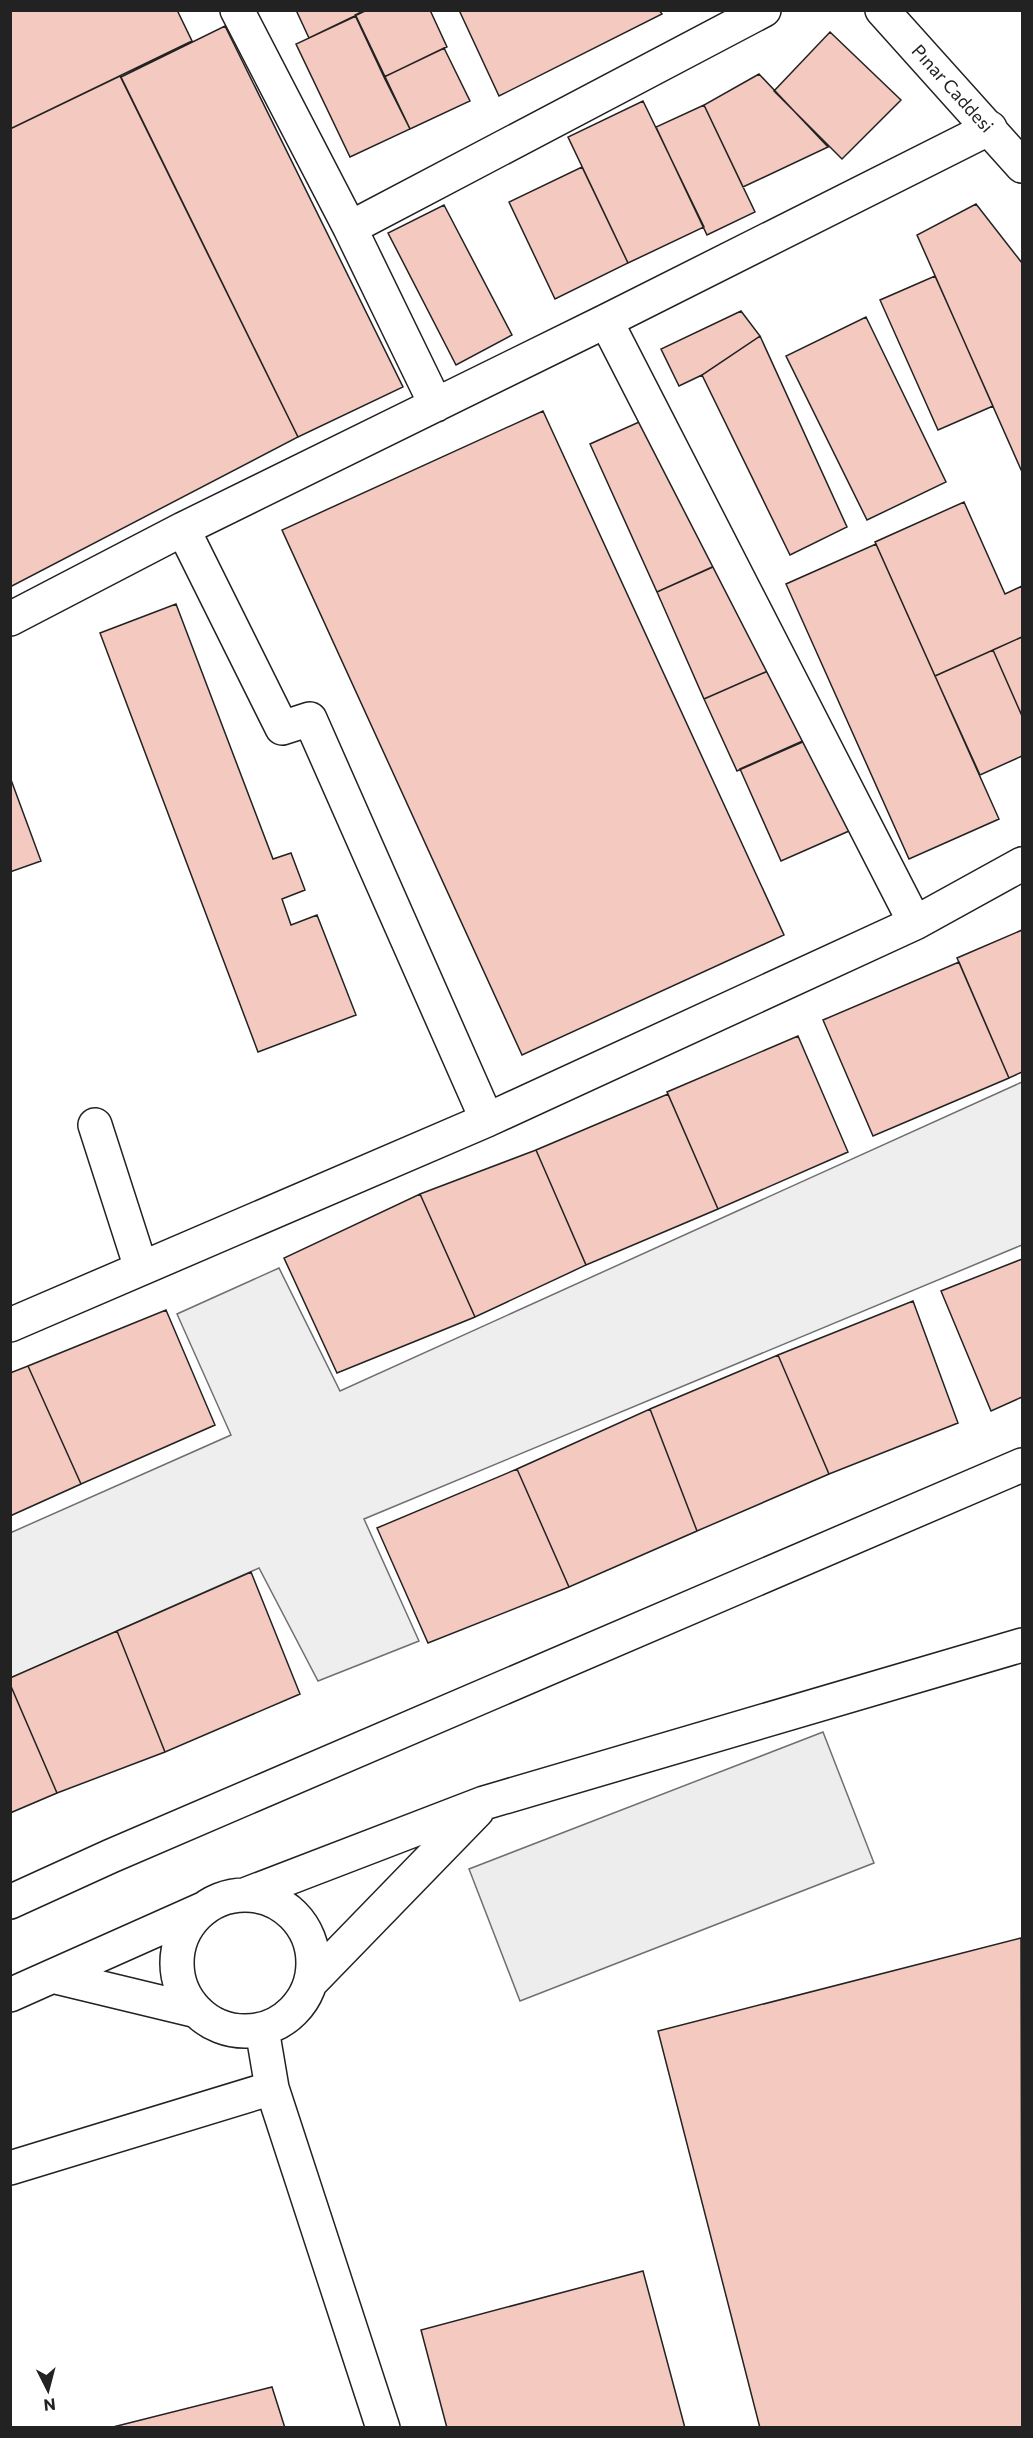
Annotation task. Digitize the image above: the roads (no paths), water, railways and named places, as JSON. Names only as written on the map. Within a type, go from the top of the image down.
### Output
[{"type":"street","points":[[237,10],[350,228],[436,405]]},
{"type":"street","points":[[350,228],[764,10]]},
{"type":"street","name":"Pınar Caddesi","points":[[882,10],[1023,166]]},
{"type":"street","points":[[10,619],[183,529],[606,321],[990,128]]},
{"type":"street","points":[[606,321],[915,922]]},
{"type":"street","points":[[183,529],[282,728],[310,719],[487,1120]]},
{"type":"street","points":[[10,1325],[487,1120],[518,1103],[915,922],[1023,864]]},
{"type":"street","points":[[95,1125],[141,1268]]},
{"type":"street","points":[[10,1902],[111,1856],[1023,1465]]},
{"type":"street","points":[[10,1995],[56,1977],[226,1897],[247,1894],[484,1803],[1023,1645]]},
{"type":"street","points":[[205,1908],[188,1924],[178,1946],[177,1970],[183,1992],[197,2011],[216,2025],[239,2031],[262,2029],[284,2019],[300,2003],[311,1982],[484,1803]]},
{"type":"street","points":[[247,1894],[267,1898],[286,1907],[300,1922],[310,1941],[314,1961],[311,1982]]},
{"type":"street","points":[[56,1977],[197,2011]]},
{"type":"street","points":[[262,2029],[274,2094],[382,2427]]},
{"type":"street","points":[[10,2168],[274,2094]]}]
